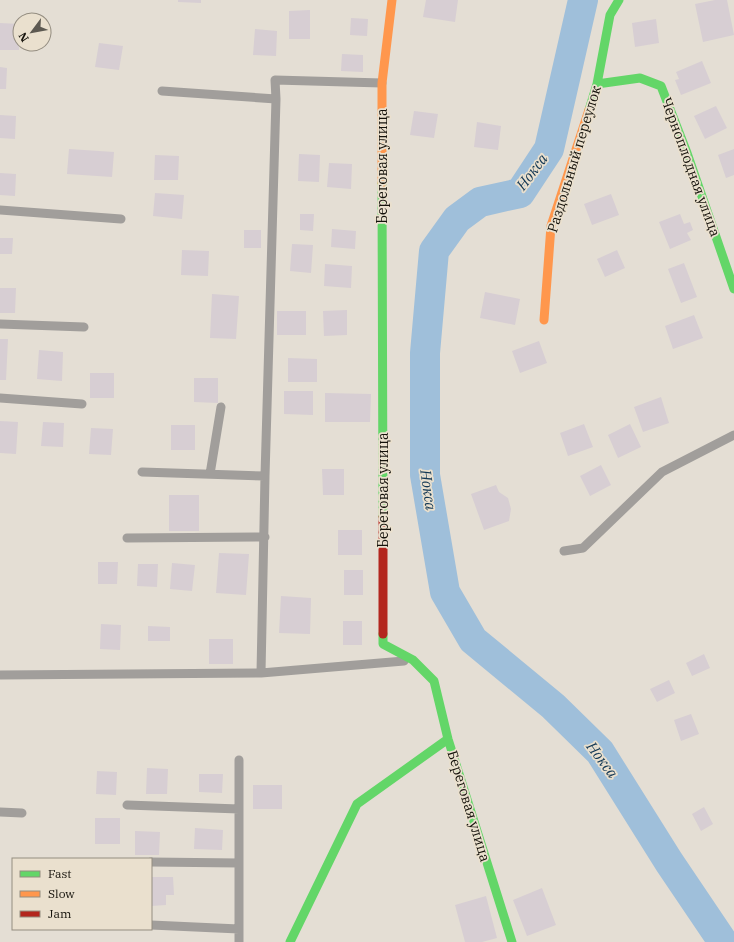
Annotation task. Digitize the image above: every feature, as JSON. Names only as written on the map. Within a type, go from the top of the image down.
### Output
[{"type":"street","name":"Береговая улица","points":[[392,0],[382,83],[383,644],[413,660],[434,681],[448,739],[512,942]]},
{"type":"street","name":"Раздольный переулок","points":[[544,320],[551,226],[597,84],[610,15],[619,0]]},
{"type":"street","name":"Черноплодная улица","points":[[597,84],[640,78],[661,86],[687,153],[734,289]]},
{"type":"street","points":[[290,942],[357,804],[448,739]]},
{"type":"lane","points":[[261,673],[276,99],[275,80],[382,83]]},
{"type":"lane","points":[[162,91],[276,99]]},
{"type":"lane","points":[[0,210],[121,219]]},
{"type":"lane","points":[[0,324],[84,327]]},
{"type":"lane","points":[[0,398],[82,404]]},
{"type":"lane","points":[[210,474],[221,407]]},
{"type":"lane","points":[[564,551],[583,548],[662,472],[734,436]]},
{"type":"lane","points":[[142,472],[265,476]]},
{"type":"lane","points":[[127,538],[265,537]]},
{"type":"lane","points":[[0,675],[261,673],[413,660]]},
{"type":"lane","points":[[239,760],[239,942]]},
{"type":"lane","points":[[127,805],[239,809]]},
{"type":"lane","points":[[0,812],[22,812]]},
{"type":"lane","points":[[152,862],[239,863]]},
{"type":"lane","points":[[152,925],[239,929]]},
{"type":"building","points":[[178,0],[201,0],[201,3],[178,2]]},
{"type":"building","points":[[426,0],[458,0],[455,22],[423,17]]},
{"type":"building","points":[[715,0],[727,0],[734,35],[703,42],[695,4]]},
{"type":"building","points":[[310,10],[310,39],[289,39],[289,11]]},
{"type":"building","points":[[351,18],[368,19],[367,36],[350,35]]},
{"type":"building","points":[[656,19],[659,43],[635,47],[632,23]]},
{"type":"building","points":[[0,23],[12,24],[12,50],[0,50]]},
{"type":"building","points":[[255,29],[277,31],[276,56],[253,55]]},
{"type":"building","points":[[99,43],[123,46],[119,70],[95,67]]},
{"type":"building","points":[[342,54],[363,55],[363,72],[341,71]]},
{"type":"building","points":[[702,61],[711,83],[681,95],[675,80],[679,79],[676,72]]},
{"type":"building","points":[[0,67],[7,68],[6,89],[0,89]]},
{"type":"building","points":[[716,106],[727,128],[705,139],[694,116]]},
{"type":"building","points":[[414,111],[438,114],[434,138],[410,135]]},
{"type":"building","points":[[0,115],[16,116],[15,139],[0,138]]},
{"type":"building","points":[[477,122],[501,126],[498,150],[474,147]]},
{"type":"building","points":[[69,149],[114,152],[112,177],[67,174]]},
{"type":"building","points":[[734,149],[734,175],[726,178],[718,155]]},
{"type":"building","points":[[299,154],[320,155],[319,182],[298,181]]},
{"type":"building","points":[[155,155],[179,156],[178,180],[154,180]]},
{"type":"building","points":[[329,163],[352,164],[351,189],[327,187]]},
{"type":"building","points":[[0,173],[16,174],[15,196],[0,195]]},
{"type":"building","points":[[155,193],[184,195],[182,219],[153,216]]},
{"type":"building","points":[[611,194],[619,215],[592,225],[584,204]]},
{"type":"building","points":[[300,214],[314,214],[313,231],[300,230]]},
{"type":"building","points":[[680,214],[684,224],[690,222],[693,230],[687,233],[691,240],[670,249],[659,222]]},
{"type":"building","points":[[332,229],[356,231],[355,249],[331,247]]},
{"type":"building","points":[[244,230],[261,230],[261,248],[244,248]]},
{"type":"building","points":[[0,238],[13,238],[12,254],[0,254]]},
{"type":"building","points":[[292,244],[313,245],[311,273],[290,271]]},
{"type":"building","points":[[182,250],[209,251],[208,276],[181,275]]},
{"type":"building","points":[[617,250],[625,268],[605,277],[597,259]]},
{"type":"building","points":[[684,263],[697,297],[681,303],[668,269]]},
{"type":"building","points":[[325,264],[352,266],[351,288],[324,286]]},
{"type":"building","points":[[0,288],[16,288],[15,313],[0,313]]},
{"type":"building","points":[[485,292],[520,299],[515,325],[480,318]]},
{"type":"building","points":[[212,294],[239,296],[236,339],[210,338]]},
{"type":"building","points":[[347,310],[347,335],[324,336],[323,311]]},
{"type":"building","points":[[277,311],[306,311],[306,335],[277,335]]},
{"type":"building","points":[[694,315],[703,338],[673,349],[665,326]]},
{"type":"building","points":[[0,339],[8,339],[6,380],[0,380]]},
{"type":"building","points":[[539,341],[547,363],[520,373],[512,351]]},
{"type":"building","points":[[39,350],[63,352],[62,381],[37,379]]},
{"type":"building","points":[[288,358],[317,359],[317,382],[288,382]]},
{"type":"building","points":[[90,373],[114,373],[114,398],[90,398]]},
{"type":"building","points":[[194,378],[218,378],[218,403],[194,402]]},
{"type":"building","points":[[284,391],[313,391],[313,415],[284,414]]},
{"type":"building","points":[[325,393],[371,394],[370,422],[325,422]]},
{"type":"building","points":[[661,397],[669,423],[643,432],[634,407]]},
{"type":"building","points":[[0,421],[18,422],[16,454],[0,453]]},
{"type":"building","points":[[43,422],[64,423],[63,447],[41,446]]},
{"type":"building","points":[[584,424],[593,447],[568,456],[560,433]]},
{"type":"building","points":[[630,424],[641,447],[618,458],[608,435]]},
{"type":"building","points":[[171,425],[195,425],[195,450],[171,450]]},
{"type":"building","points":[[91,428],[113,429],[111,455],[89,454]]},
{"type":"building","points":[[601,465],[611,485],[590,496],[580,476]]},
{"type":"building","points":[[322,469],[344,469],[344,495],[323,495]]},
{"type":"building","points":[[496,485],[499,492],[508,498],[511,509],[509,521],[484,530],[471,494]]},
{"type":"building","points":[[169,495],[199,495],[199,531],[169,531]]},
{"type":"building","points":[[338,530],[362,530],[362,555],[338,555]]},
{"type":"building","points":[[219,553],[249,554],[246,595],[216,593]]},
{"type":"building","points":[[98,562],[118,562],[117,584],[98,584]]},
{"type":"building","points":[[172,563],[195,565],[192,591],[170,589]]},
{"type":"building","points":[[138,564],[158,564],[157,587],[137,586]]},
{"type":"building","points":[[344,570],[363,570],[363,595],[344,595]]},
{"type":"building","points":[[281,596],[311,598],[310,634],[279,633]]},
{"type":"building","points":[[343,621],[362,621],[362,645],[343,645]]},
{"type":"building","points":[[101,624],[121,625],[120,650],[100,649]]},
{"type":"building","points":[[148,626],[170,627],[170,641],[148,641]]},
{"type":"building","points":[[209,639],[233,639],[233,664],[209,664]]},
{"type":"building","points":[[704,654],[710,668],[692,676],[686,663]]},
{"type":"building","points":[[669,680],[675,693],[657,702],[650,689]]},
{"type":"building","points":[[691,714],[699,734],[681,741],[674,720]]},
{"type":"building","points":[[147,768],[168,769],[167,794],[146,794]]},
{"type":"building","points":[[97,771],[117,772],[116,795],[96,794]]},
{"type":"building","points":[[199,774],[223,774],[222,793],[199,792]]},
{"type":"building","points":[[253,785],[282,785],[282,809],[253,809]]},
{"type":"building","points":[[704,807],[713,824],[701,831],[692,814]]},
{"type":"building","points":[[95,818],[120,818],[120,844],[95,844]]},
{"type":"building","points":[[195,828],[223,830],[222,850],[194,849]]},
{"type":"building","points":[[135,831],[160,832],[159,855],[135,855]]},
{"type":"building","points":[[152,877],[173,877],[174,895],[166,895],[166,905],[152,906]]},
{"type":"building","points":[[542,888],[556,925],[527,936],[513,900]]},
{"type":"building","points":[[486,896],[497,938],[482,942],[465,942],[455,905]]},
{"type":"waterway","name":"Нокса","points":[[583,0],[549,149],[520,193],[480,202],[457,219],[434,251],[425,353],[425,475],[445,592],[473,640],[553,706],[600,752],[669,862],[723,942]]},
{"type":"traffic: fast","points":[[589,110],[597,84],[610,15],[619,0]]},
{"type":"traffic: fast","points":[[597,84],[640,78],[661,86],[687,153],[734,289]]},
{"type":"traffic: fast","points":[[382,183],[383,517]]},
{"type":"traffic: fast","points":[[383,634],[383,644],[413,660],[434,681],[448,739],[512,942]]},
{"type":"traffic: fast","points":[[290,942],[357,804],[448,739]]},
{"type":"traffic: slow","points":[[382,183],[382,83],[392,0]]},
{"type":"traffic: slow","points":[[544,320],[551,226],[589,110]]},
{"type":"traffic: jam","points":[[383,517],[383,634]]}]
